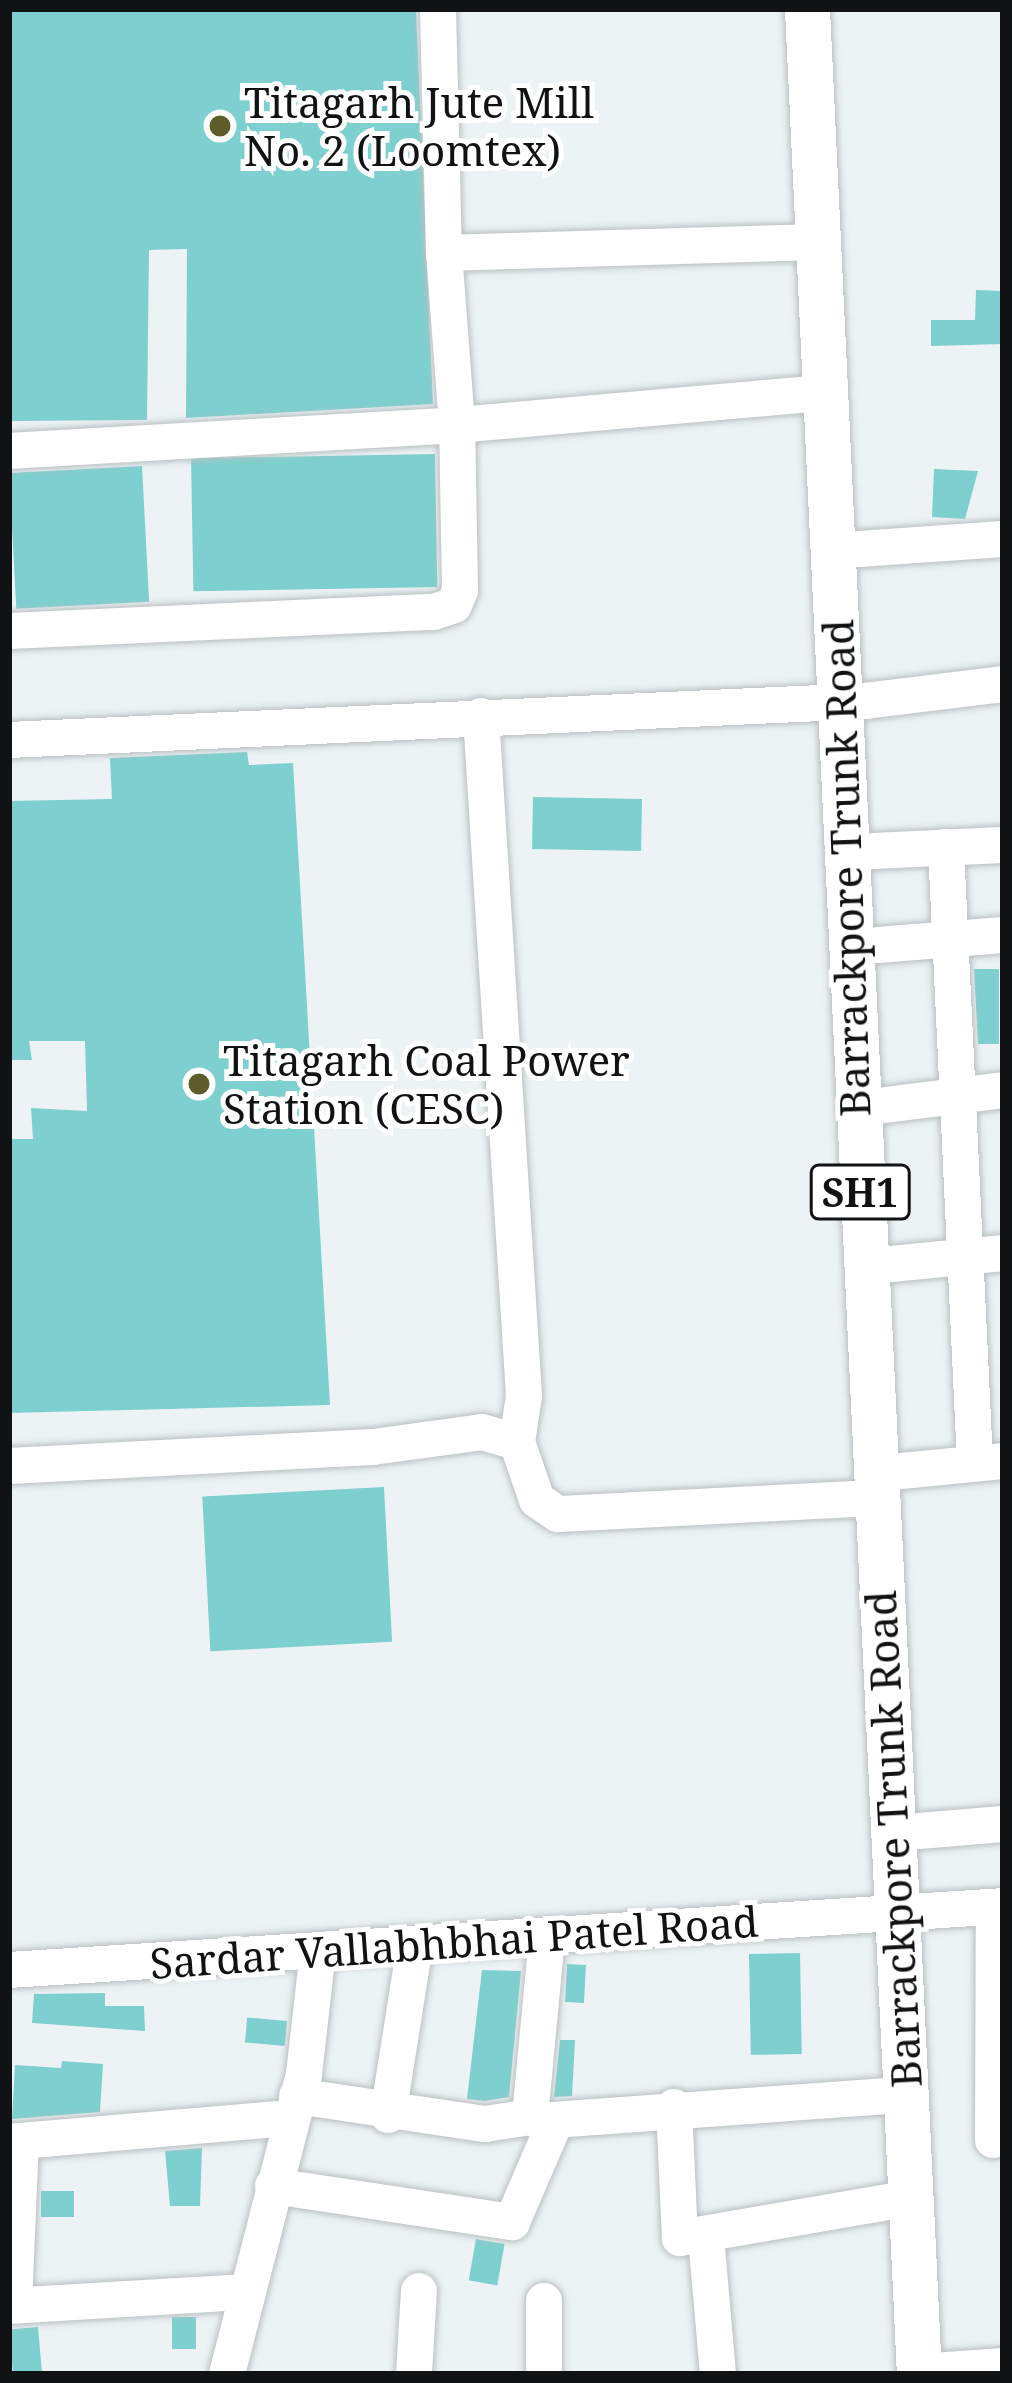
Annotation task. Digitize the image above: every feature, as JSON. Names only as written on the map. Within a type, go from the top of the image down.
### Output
[{"type":"main road","name":"Barrackpore Trunk Road","points":[[807,9],[825,392],[852,701],[932,2372]]},
{"type":"main road","name":"Barrackpore Trunk Road","points":[[833,9],[859,550],[852,701],[873,851],[891,1264],[888,1484],[920,1831],[910,1912],[905,2095],[911,2198],[932,2372]]},
{"type":"street","points":[[9,631],[434,612],[454,605],[460,590],[458,425],[444,253],[438,9]]},
{"type":"street","points":[[444,253],[816,242]]},
{"type":"street","points":[[9,451],[458,425],[825,392]]},
{"type":"street","points":[[859,550],[1003,538]]},
{"type":"street","points":[[9,740],[852,701],[1003,684]]},
{"type":"street","points":[[481,716],[524,1396],[517,1442],[537,1500],[558,1514],[888,1484],[989,1462],[961,1258],[946,847]]},
{"type":"street","points":[[873,851],[1003,844]]},
{"type":"street","points":[[878,945],[1003,935]]},
{"type":"street","points":[[885,1105],[1003,1090]]},
{"type":"street","points":[[891,1264],[1003,1253]]},
{"type":"street","points":[[9,1466],[374,1447],[482,1432],[517,1442]]},
{"type":"street","points":[[920,1831],[1003,1824]]},
{"type":"street","points":[[993,2140],[999,1907]]},
{"type":"street","name":"Sardar Vallabhbhai Patel Road","points":[[9,1970],[999,1907]]},
{"type":"street","points":[[273,2186],[512,2222],[543,2119],[548,1937]]},
{"type":"street","points":[[388,2115],[415,1945]]},
{"type":"street","points":[[226,2374],[293,2107],[318,1951]]},
{"type":"street","points":[[246,2292],[11,2305],[15,2142],[293,2107],[485,2123],[905,2095]]},
{"type":"street","points":[[674,2107],[680,2238],[911,2198]]},
{"type":"street","points":[[706,2236],[718,2374]]},
{"type":"street","points":[[414,2374],[418,2291]]},
{"type":"street","points":[[544,2300],[544,2374]]},
{"type":"street","points":[[932,2372],[1003,2366]]},
{"type":"building","name":"Titagarh Jute Mill No. 2 (Loomtex)","points":[[9,9],[416,9],[433,404],[186,418],[187,249],[149,250],[147,420],[9,421]]},
{"type":"building","points":[[976,290],[1003,291],[1003,344],[931,346],[931,320],[975,320]]},
{"type":"building","points":[[435,454],[437,587],[193,591],[191,458]]},
{"type":"building","points":[[142,466],[149,602],[16,609],[9,473]]},
{"type":"building","points":[[934,469],[978,471],[965,519],[932,517]]},
{"type":"building","name":"Titagarh Coal Power Station (CESC)","points":[[247,752],[249,765],[293,763],[330,1405],[9,1413],[9,1139],[33,1139],[31,1108],[87,1111],[85,1041],[29,1041],[32,1060],[9,1060],[9,801],[112,799],[110,758]]},
{"type":"building","points":[[533,797],[642,799],[641,851],[532,849]]},
{"type":"building","points":[[974,969],[999,969],[999,1044],[978,1044]]},
{"type":"building","points":[[384,1487],[392,1642],[210,1651],[202,1497]]},
{"type":"building","points":[[800,1953],[802,2054],[751,2055],[749,1954]]},
{"type":"building","points":[[567,1964],[586,1965],[584,2003],[565,2002]]},
{"type":"building","points":[[482,1970],[521,1971],[509,2097],[485,2101],[467,2099]]},
{"type":"building","points":[[105,1993],[105,2006],[144,2006],[145,2031],[32,2023],[34,1994]]},
{"type":"building","points":[[247,2018],[287,2021],[285,2046],[245,2042]]},
{"type":"building","points":[[560,2040],[575,2040],[572,2096],[554,2097]]},
{"type":"building","points":[[62,2061],[103,2064],[100,2112],[12,2119],[15,2065],[61,2068]]},
{"type":"building","points":[[202,2148],[200,2206],[170,2206],[165,2151]]},
{"type":"building","points":[[41,2191],[74,2191],[74,2217],[41,2217]]},
{"type":"building","points":[[476,2239],[505,2244],[497,2285],[469,2280]]},
{"type":"building","points":[[172,2317],[196,2317],[196,2349],[172,2349]]},
{"type":"building","points":[[38,2327],[42,2374],[13,2374],[9,2330]]},
{"type":"place","name":"Titagarh Jute Mill No. 2 (Loomtex)","points":[[220,126]]},
{"type":"place","name":"Titagarh Coal Power Station (CESC)","points":[[199,1084]]}]
